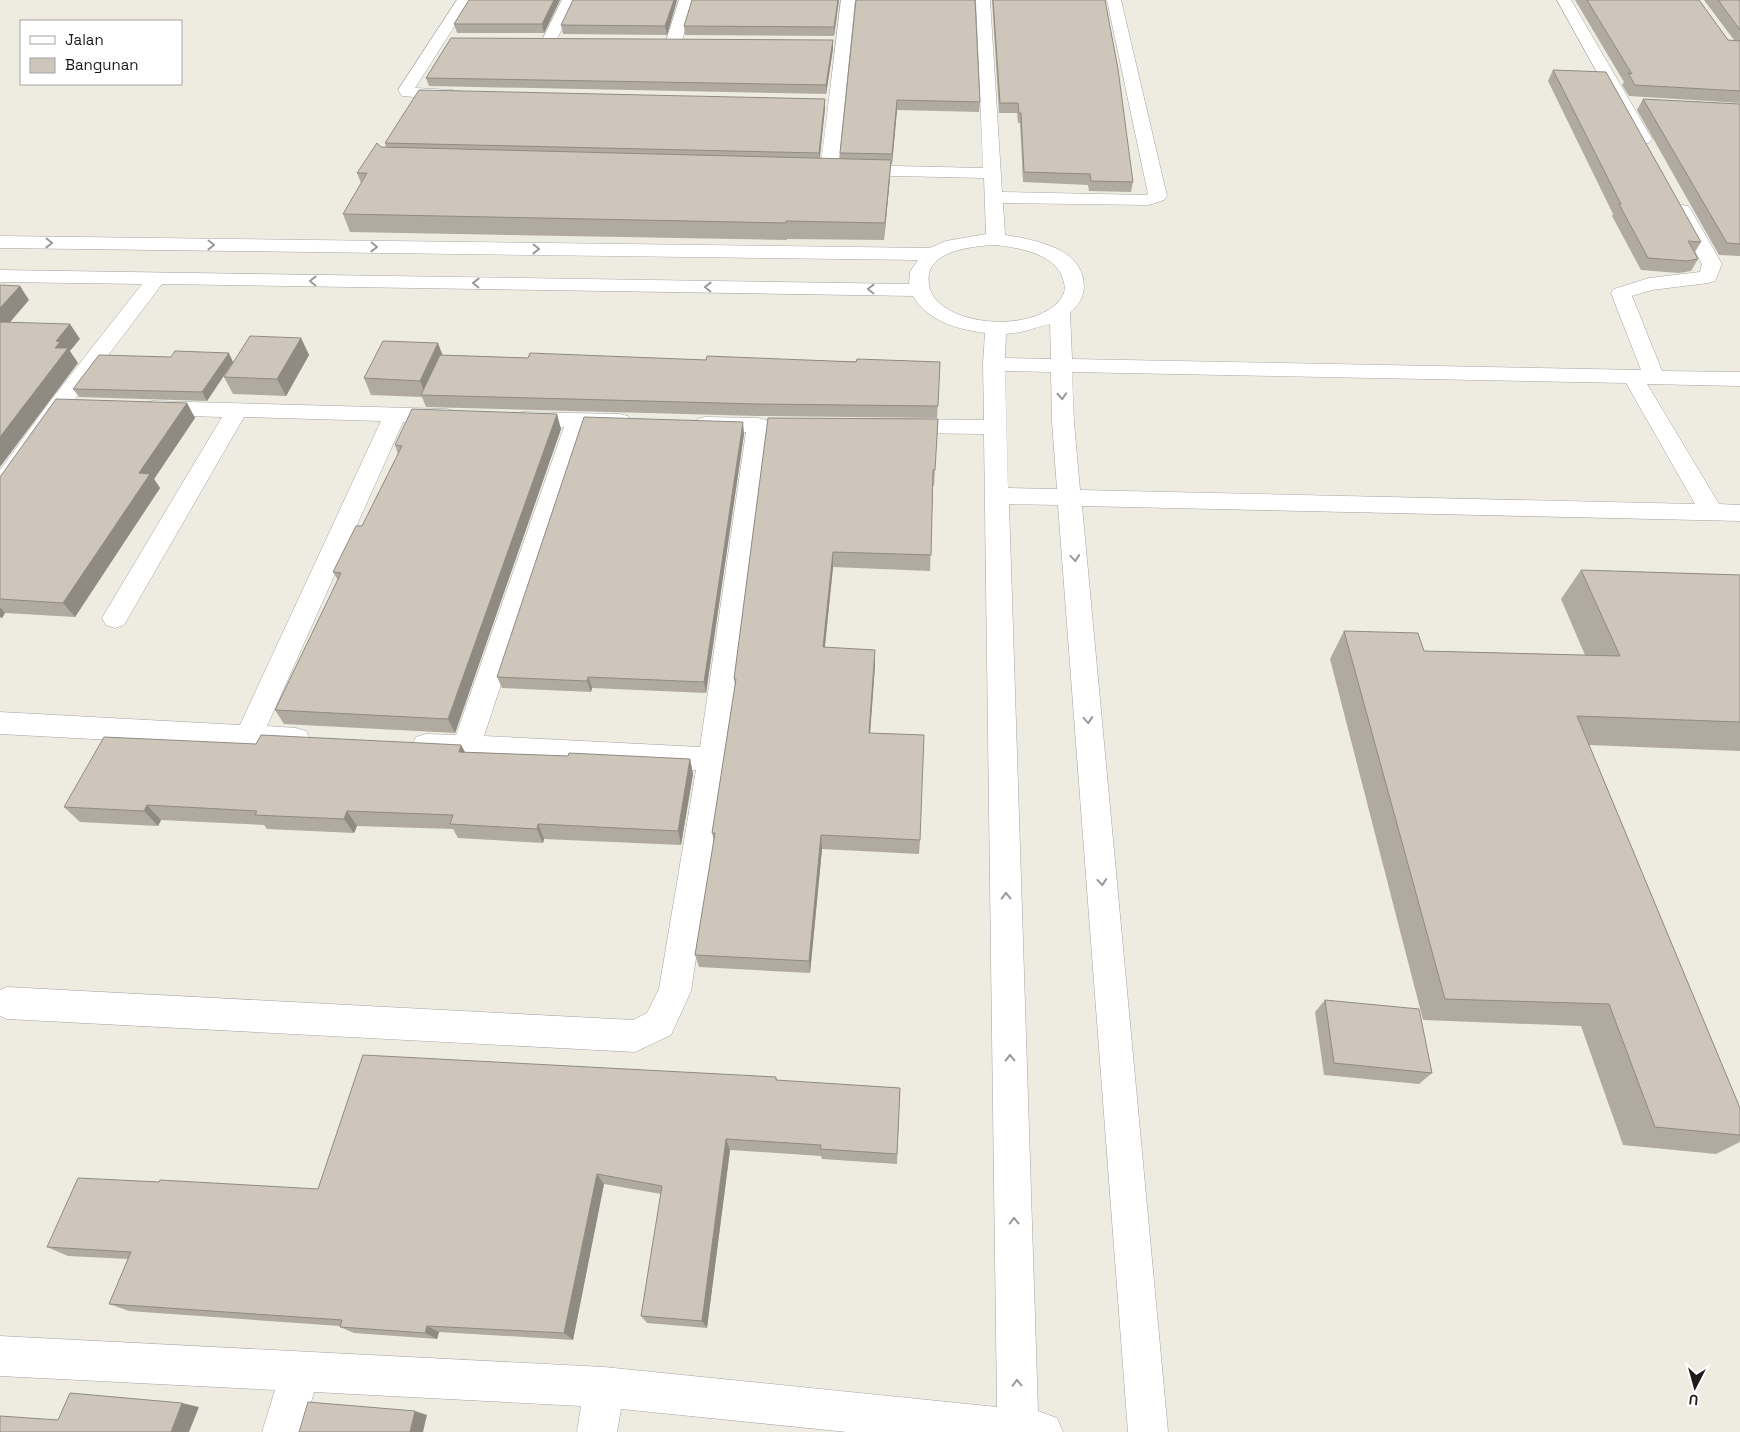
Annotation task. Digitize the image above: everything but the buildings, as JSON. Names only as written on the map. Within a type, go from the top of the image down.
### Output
[{"type":"street","points":[[464,0],[406,90],[408,93],[415,94],[464,95]]},
{"type":"street","points":[[550,40],[569,0]]},
{"type":"street","points":[[674,41],[686,0]]},
{"type":"street","points":[[829,170],[831,134],[837,101],[848,0]]},
{"type":"street","points":[[983,0],[996,240]]},
{"type":"street","points":[[994,198],[1149,200],[1158,196],[1114,0]]},
{"type":"street","points":[[1564,0],[1651,154]]},
{"type":"street","points":[[440,39],[458,39]]},
{"type":"street","points":[[532,40],[569,40]]},
{"type":"street","points":[[655,41],[694,41]]},
{"type":"street","points":[[824,43],[844,43]]},
{"type":"street","points":[[817,101],[837,101]]},
{"type":"street","points":[[1623,103],[1643,104]]},
{"type":"street","points":[[789,169],[993,173]]},
{"type":"street","points":[[1674,196],[1712,264],[1708,277],[1649,284],[1621,293],[1643,376],[1712,512]]},
{"type":"street","points":[[996,240],[1020,242],[1042,249],[1059,260],[1071,272],[1075,286],[1071,300],[1060,312],[1042,321],[1021,327],[996,328],[970,324],[947,316],[929,304],[920,290],[918,277],[923,265],[934,254],[966,242],[996,240]]},
{"type":"street","points":[[0,242],[934,254]]},
{"type":"street","points":[[63,277],[92,244]]},
{"type":"street","points":[[0,276],[920,290]]},
{"type":"street","points":[[0,487],[59,405],[156,279]]},
{"type":"street","points":[[1060,312],[1060,365],[1070,498],[1148,1432]]},
{"type":"street","points":[[0,1356],[604,1387],[1027,1431],[994,364],[996,328]]},
{"type":"street","points":[[994,364],[1740,379]]},
{"type":"street","points":[[59,405],[88,406]]},
{"type":"street","points":[[128,407],[472,417]]},
{"type":"street","points":[[115,618],[237,410]]},
{"type":"street","points":[[248,736],[395,415]]},
{"type":"street","points":[[500,418],[644,422]]},
{"type":"street","points":[[466,747],[577,420]]},
{"type":"street","points":[[7,1003],[635,1036],[659,1024],[675,991],[768,425],[682,423]]},
{"type":"street","points":[[877,426],[996,427]]},
{"type":"street","points":[[998,496],[1740,513]]},
{"type":"street","points":[[0,723],[318,740]]},
{"type":"street","points":[[397,744],[712,759]]},
{"type":"street","points":[[282,1432],[300,1371]]},
{"type":"street","points":[[597,1432],[604,1387]]}]
